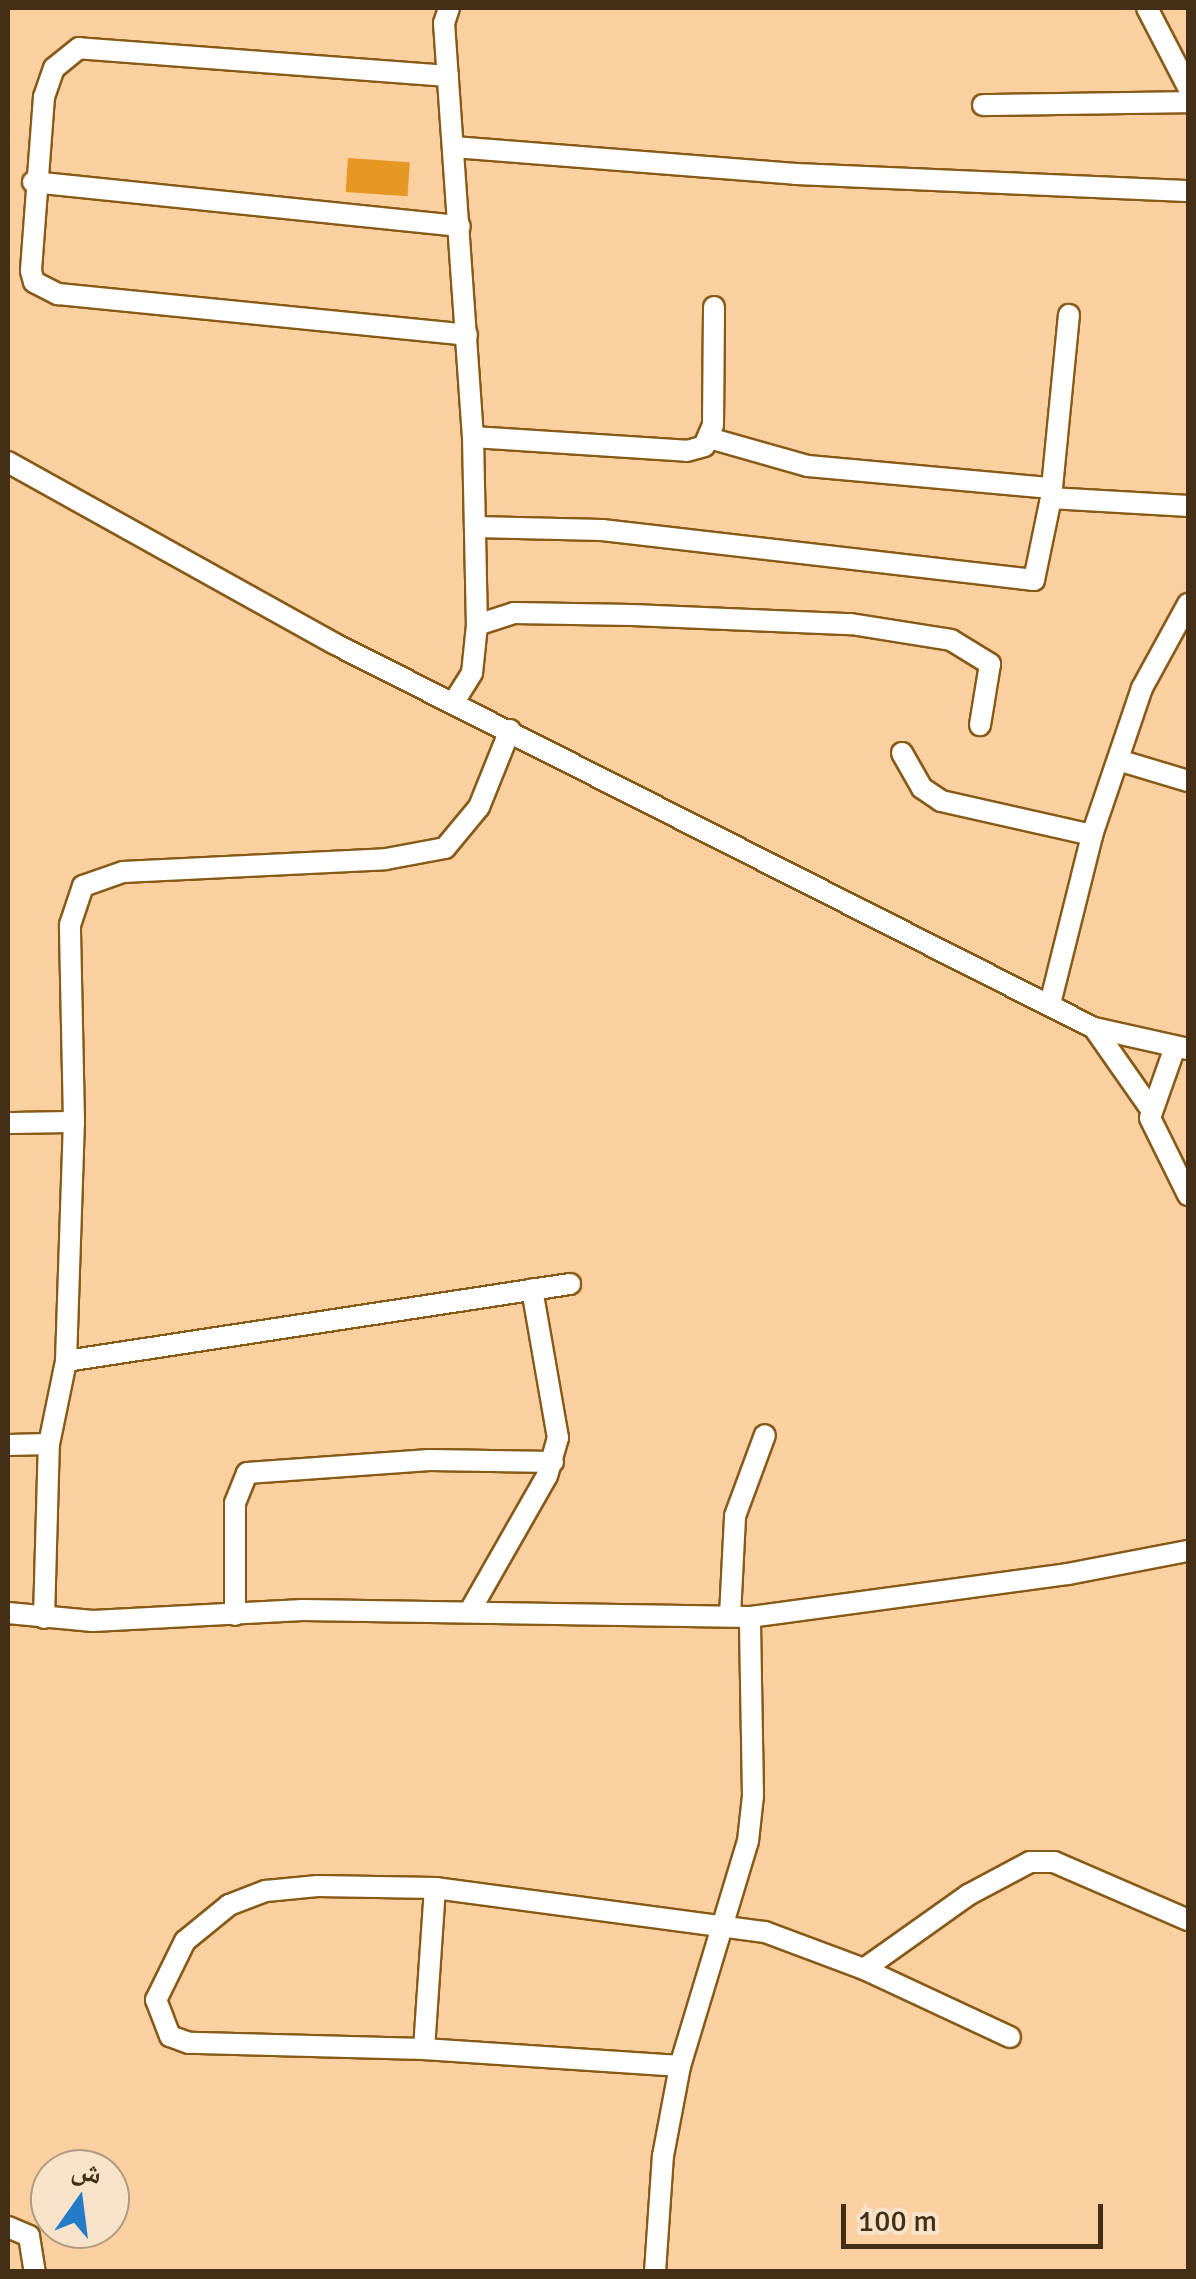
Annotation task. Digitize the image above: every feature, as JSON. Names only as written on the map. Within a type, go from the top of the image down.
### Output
[{"type":"street","points":[[449,8],[448,76],[474,437],[477,625],[472,672],[454,702]]},
{"type":"street","points":[[1148,8],[1188,87]]},
{"type":"street","points":[[448,76],[79,48],[63,56],[49,82],[33,182],[31,270],[42,289],[467,335]]},
{"type":"street","points":[[983,104],[1188,102]]},
{"type":"street","points":[[454,147],[795,174],[1188,191]]},
{"type":"street","points":[[33,182],[460,226]]},
{"type":"street","points":[[709,438],[714,307]]},
{"type":"street","points":[[475,527],[602,530],[1030,582],[1038,575],[1051,493],[1068,315]]},
{"type":"street","points":[[474,437],[687,451],[709,438],[808,466],[1188,506]]},
{"type":"street","points":[[8,462],[454,702],[1094,1028],[1182,1048],[1150,1108]]},
{"type":"street","points":[[1050,1004],[1092,834],[1142,688],[1188,604]]},
{"type":"street","points":[[477,625],[514,612],[632,615],[851,624],[951,640],[990,664],[980,726]]},
{"type":"street","points":[[44,1618],[49,1444],[66,1361],[74,1122],[70,925],[83,886],[123,872],[386,859],[445,848],[478,807],[510,730]]},
{"type":"street","points":[[902,753],[922,788],[940,800],[1092,834]]},
{"type":"street","points":[[1118,760],[1188,780]]},
{"type":"street","points":[[1094,1028],[1150,1108],[1152,1129],[1188,1195]]},
{"type":"street","points":[[8,1124],[74,1122]]},
{"type":"street","points":[[66,1361],[570,1284]]},
{"type":"street","points":[[471,1609],[553,1462],[554,1397],[532,1289]]},
{"type":"street","points":[[655,2272],[663,2156],[680,2066],[724,1925],[754,1796],[734,1516],[764,1435]]},
{"type":"street","points":[[8,1445],[49,1444]]},
{"type":"street","points":[[235,1615],[236,1503],[247,1473],[447,1460],[553,1462]]},
{"type":"street","points":[[8,1613],[44,1618],[471,1609],[740,1616],[1068,1574],[1188,1551]]},
{"type":"street","points":[[864,1968],[968,1895],[1030,1862],[1054,1862],[1188,1920]]},
{"type":"street","points":[[680,2066],[424,2048],[188,2044],[170,2036],[156,2000],[185,1942],[229,1905],[266,1891],[318,1886],[435,1888],[724,1925],[783,1938],[864,1968],[1010,2037]]},
{"type":"street","points":[[424,2048],[435,1888]]},
{"type":"street","points":[[8,2227],[28,2236],[35,2272]]},
{"type":"building","points":[[348,158],[410,162],[407,196],[346,192]]}]
